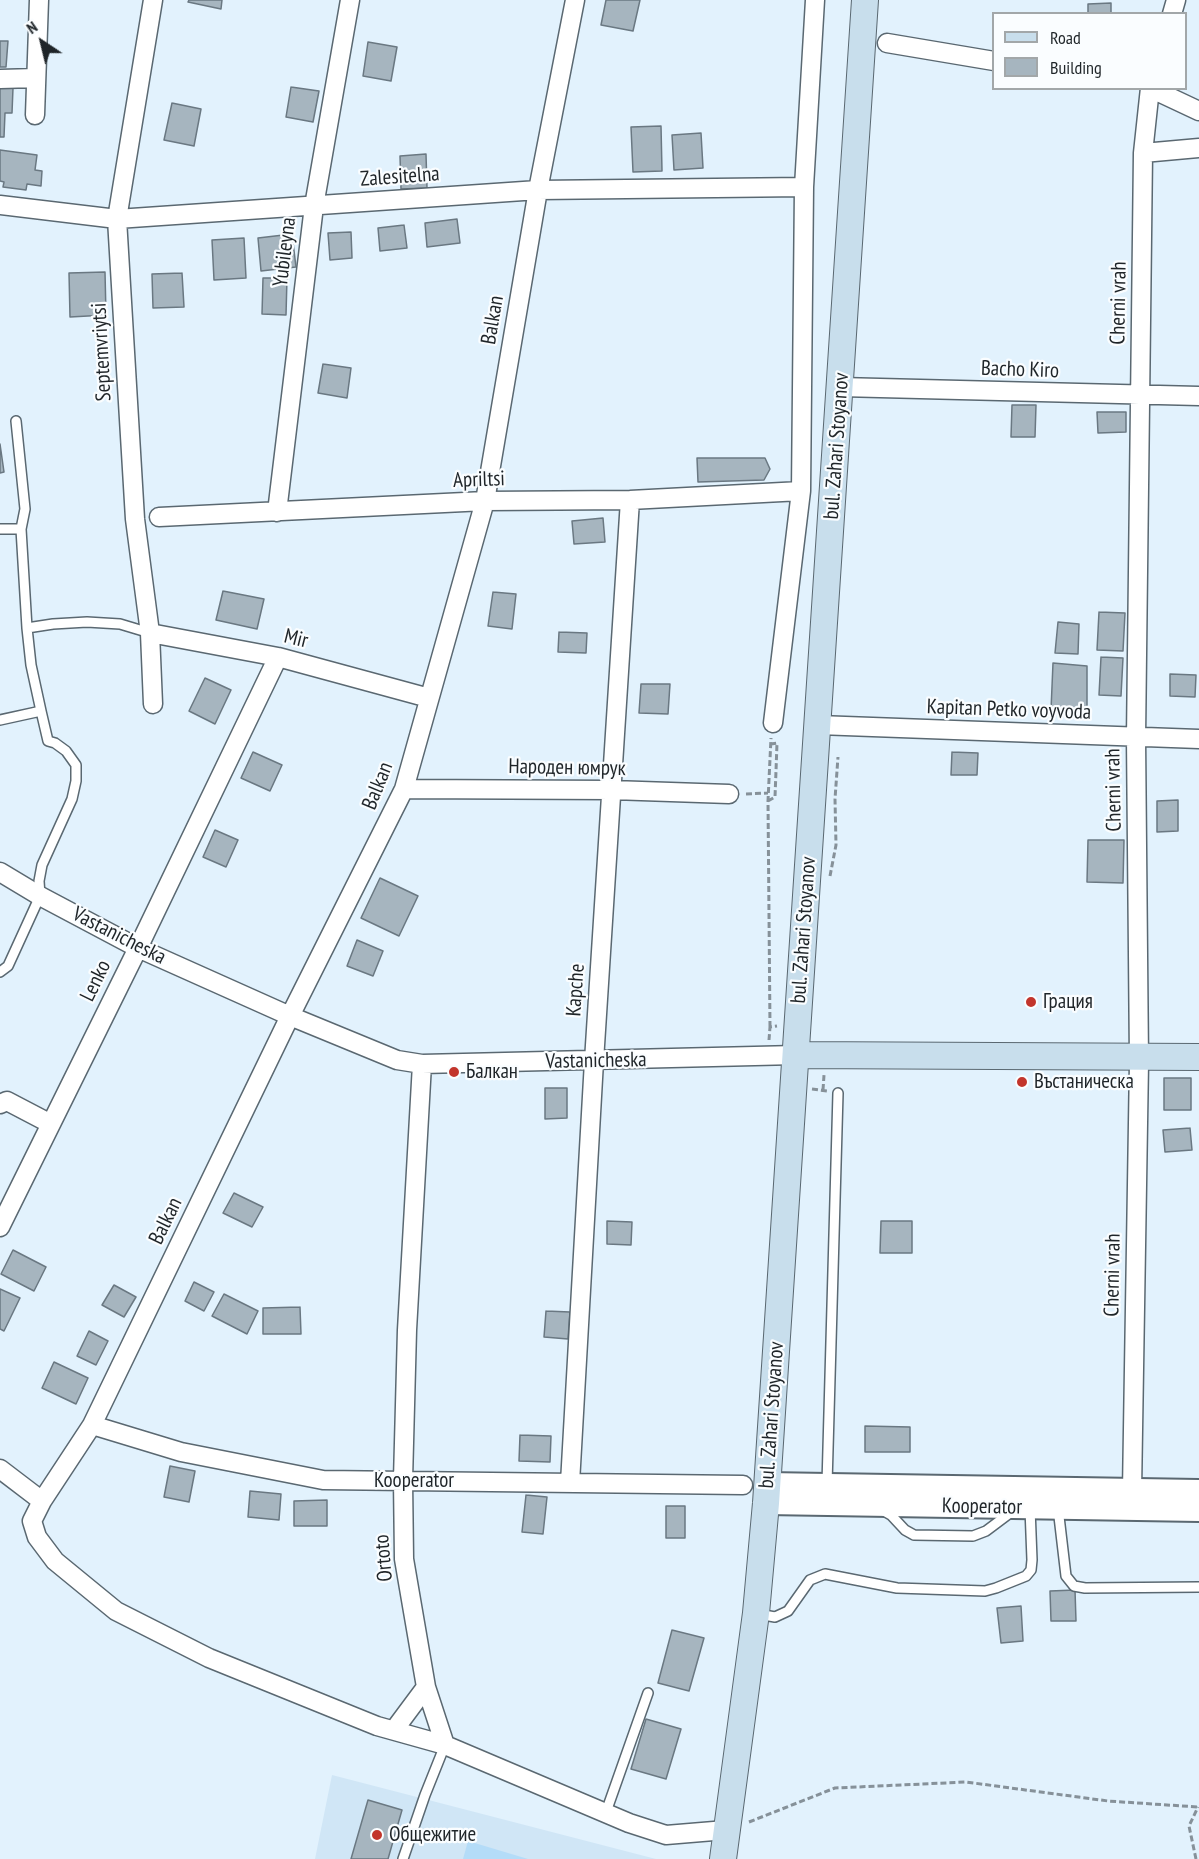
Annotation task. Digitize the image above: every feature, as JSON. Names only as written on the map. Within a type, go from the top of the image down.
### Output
[{"type":"main road","name":"bul. Zahari Stoyanov","points":[[723,1859],[756,1613],[759,1491],[796,1055],[865,0]]},
{"type":"main road","name":"Vastanicheska","points":[[796,1055],[1199,1058]]},
{"type":"street","points":[[35,115],[39,0]]},
{"type":"street","name":"Septemvriytsi","points":[[153,0],[117,219],[135,519],[150,633],[153,704]]},
{"type":"street","name":"Yubileyna","points":[[277,512],[314,206],[350,0]]},
{"type":"street","name":"Balkan","points":[[394,1730],[377,1726],[209,1658],[116,1611],[55,1560],[37,1536],[32,1521],[42,1501],[92,1425],[290,1016],[404,789],[485,501],[538,190],[575,0]]},
{"type":"street","points":[[773,723],[801,491],[804,187],[815,0]]},
{"type":"street","points":[[887,43],[992,62]]},
{"type":"street","points":[[0,79],[36,78]]},
{"type":"street","name":"Cherni vrah","points":[[1132,1491],[1139,1056],[1136,738],[1143,153],[1150,90]]},
{"type":"street","points":[[1154,90],[1199,111]]},
{"type":"street","points":[[1143,153],[1199,148]]},
{"type":"street","name":"Zalesitelna","points":[[0,205],[117,219],[538,190],[804,187]]},
{"type":"street","name":"Bacho Kiro","points":[[840,387],[1199,396]]},
{"type":"street","name":"Apriltsi","points":[[159,517],[485,501],[630,500],[801,491]]},
{"type":"street","name":"Kapche","points":[[570,1483],[630,500]]},
{"type":"street","name":"Mir","points":[[150,633],[278,657],[429,698]]},
{"type":"street","name":"Lenko","points":[[0,1225],[138,948],[278,657]]},
{"type":"street","name":"Kapitan Petko voyvoda","points":[[818,725],[1199,739]]},
{"type":"street","name":"Народен юмрук","points":[[404,789],[612,790],[729,794]]},
{"type":"street","name":"Vastanicheska","points":[[0,872],[138,948],[290,1016],[397,1060],[422,1064],[796,1055]]},
{"type":"street","name":"Ortoto","points":[[422,1064],[407,1330],[403,1480],[404,1559],[426,1687],[445,1744]]},
{"type":"street","points":[[0,1104],[7,1101],[51,1124]]},
{"type":"street","name":"Kooperator","points":[[92,1425],[181,1452],[323,1480],[570,1483],[759,1491],[874,1505],[1199,1510]]},
{"type":"street","points":[[0,1469],[42,1501]]},
{"type":"street","name":"Kooperator","points":[[759,1491],[827,1486],[1199,1491]]},
{"type":"street","points":[[426,1687],[394,1730],[445,1744],[666,1835],[726,1830]]},
{"type":"lane","points":[[0,972],[8,966],[40,896],[39,881],[42,865],[72,799],[76,781],[76,765],[66,751],[48,741],[31,665],[21,530],[25,509],[16,421]]},
{"type":"lane","points":[[0,529],[21,530]]},
{"type":"lane","points":[[27,628],[87,622],[120,624],[150,633]]},
{"type":"lane","points":[[0,720],[41,711]]},
{"type":"lane","points":[[827,1486],[838,1092]]},
{"type":"lane","points":[[756,1613],[776,1617],[788,1611],[810,1580],[825,1574],[897,1588],[985,1591],[996,1588],[1026,1576],[1031,1570],[1032,1560],[1024,1508]]},
{"type":"lane","points":[[1058,1508],[1066,1576],[1074,1586],[1085,1588],[1199,1587]]},
{"type":"lane","points":[[606,1812],[648,1693]]},
{"type":"lane","points":[[403,1859],[445,1744]]},
{"type":"path","points":[[770,1027],[768,793],[773,723]]},
{"type":"path","points":[[768,801],[775,797],[777,744],[770,745]]},
{"type":"path","points":[[835,799],[838,749]]},
{"type":"path","points":[[729,794],[768,793]]},
{"type":"path","points":[[823,1090],[825,1070]]},
{"type":"path","points":[[726,1830],[835,1788],[966,1782],[1108,1801],[1198,1806],[1189,1826],[1196,1859]]},
{"type":"shaded area","points":[[332,1775],[656,1859],[315,1859]]},
{"type":"shaded area","points":[[468,1841],[528,1859],[463,1859]]},
{"type":"building","points":[[189,0],[222,0],[221,9],[188,2]]},
{"type":"building","points":[[606,0],[640,0],[633,31],[601,25]]},
{"type":"building","points":[[1111,3],[1111,12],[1088,12],[1088,4]]},
{"type":"building","points":[[0,41],[8,41],[6,67],[0,67]]},
{"type":"building","points":[[368,42],[397,47],[391,81],[363,76]]},
{"type":"building","points":[[0,87],[13,88],[12,113],[5,113],[4,137],[0,137]]},
{"type":"building","points":[[291,87],[319,91],[313,122],[286,117]]},
{"type":"building","points":[[172,103],[201,109],[194,146],[164,140]]},
{"type":"building","points":[[661,126],[662,171],[633,172],[631,127]]},
{"type":"building","points":[[701,133],[703,168],[674,170],[672,135]]},
{"type":"building","points":[[0,150],[37,155],[35,170],[42,171],[41,186],[27,184],[26,190],[3,187],[4,182],[0,181]]},
{"type":"building","points":[[426,154],[427,188],[401,189],[400,156]]},
{"type":"building","points":[[457,219],[460,243],[427,247],[425,223]]},
{"type":"building","points":[[404,225],[407,248],[380,251],[378,228]]},
{"type":"building","points":[[351,232],[352,258],[330,260],[328,233]]},
{"type":"building","points":[[292,234],[296,267],[261,271],[258,238]]},
{"type":"building","points":[[244,238],[246,278],[214,280],[212,240]]},
{"type":"building","points":[[105,272],[106,315],[70,317],[69,273]]},
{"type":"building","points":[[182,273],[184,307],[153,308],[152,274]]},
{"type":"building","points":[[263,278],[287,278],[286,315],[262,314]]},
{"type":"building","points":[[323,364],[351,368],[347,398],[318,393]]},
{"type":"building","points":[[1012,405],[1036,405],[1035,437],[1011,437]]},
{"type":"building","points":[[1097,412],[1126,412],[1126,432],[1098,433]]},
{"type":"building","points":[[0,444],[4,472],[0,473]]},
{"type":"building","points":[[697,458],[765,458],[770,469],[764,480],[698,482]]},
{"type":"building","points":[[603,518],[605,542],[574,544],[572,521]]},
{"type":"building","points":[[223,591],[264,599],[257,629],[216,620]]},
{"type":"building","points":[[493,592],[516,594],[512,629],[488,626]]},
{"type":"building","points":[[1099,612],[1125,613],[1123,651],[1097,650]]},
{"type":"building","points":[[1058,622],[1079,624],[1078,654],[1055,653]]},
{"type":"building","points":[[559,632],[587,633],[586,653],[558,652]]},
{"type":"building","points":[[1101,657],[1123,658],[1121,696],[1099,695]]},
{"type":"building","points":[[1053,663],[1087,666],[1087,712],[1051,710]]},
{"type":"building","points":[[1170,674],[1196,675],[1195,697],[1170,696]]},
{"type":"building","points":[[205,678],[231,690],[215,724],[189,711]]},
{"type":"building","points":[[641,684],[670,684],[668,714],[639,713]]},
{"type":"building","points":[[253,752],[282,765],[270,791],[241,778]]},
{"type":"building","points":[[952,752],[978,753],[977,775],[951,775]]},
{"type":"building","points":[[1178,800],[1178,831],[1157,832],[1157,801]]},
{"type":"building","points":[[215,830],[238,840],[226,867],[203,857]]},
{"type":"building","points":[[1088,840],[1124,840],[1123,883],[1087,882]]},
{"type":"building","points":[[380,878],[418,896],[399,936],[361,918]]},
{"type":"building","points":[[357,940],[383,951],[373,976],[347,966]]},
{"type":"building","points":[[1164,1078],[1191,1078],[1191,1110],[1164,1110]]},
{"type":"building","points":[[545,1088],[567,1088],[567,1118],[545,1119]]},
{"type":"building","points":[[1190,1128],[1192,1150],[1165,1152],[1163,1130]]},
{"type":"building","points":[[234,1193],[263,1207],[252,1227],[223,1213]]},
{"type":"building","points":[[607,1221],[632,1222],[631,1245],[607,1244]]},
{"type":"building","points":[[881,1221],[912,1221],[912,1253],[880,1253]]},
{"type":"building","points":[[13,1250],[46,1267],[34,1291],[1,1274]]},
{"type":"building","points":[[194,1282],[214,1292],[204,1311],[185,1301]]},
{"type":"building","points":[[114,1285],[136,1297],[124,1317],[102,1305]]},
{"type":"building","points":[[0,1289],[20,1298],[4,1331],[0,1329]]},
{"type":"building","points":[[224,1294],[258,1311],[247,1334],[212,1316]]},
{"type":"building","points":[[300,1307],[301,1334],[263,1334],[263,1308]]},
{"type":"building","points":[[546,1311],[570,1312],[568,1339],[544,1337]]},
{"type":"building","points":[[89,1331],[108,1341],[96,1365],[77,1356]]},
{"type":"building","points":[[54,1362],[88,1378],[76,1404],[42,1388]]},
{"type":"building","points":[[865,1426],[910,1427],[910,1452],[865,1452]]},
{"type":"building","points":[[520,1435],[551,1436],[550,1462],[519,1461]]},
{"type":"building","points":[[170,1466],[195,1471],[189,1502],[164,1497]]},
{"type":"building","points":[[250,1491],[281,1494],[279,1520],[248,1517]]},
{"type":"building","points":[[526,1495],[547,1497],[543,1534],[522,1532]]},
{"type":"building","points":[[327,1500],[327,1526],[294,1526],[294,1501]]},
{"type":"building","points":[[666,1506],[685,1506],[685,1538],[666,1538]]},
{"type":"building","points":[[1075,1590],[1076,1621],[1051,1621],[1050,1591]]},
{"type":"building","points":[[1021,1606],[1023,1641],[1001,1643],[997,1608]]},
{"type":"building","points":[[672,1630],[704,1638],[689,1691],[658,1683]]},
{"type":"building","points":[[646,1719],[681,1729],[666,1779],[631,1769]]},
{"type":"building","name":"Общежитие","points":[[368,1800],[402,1810],[388,1859],[351,1859]]},
{"type":"place","name":"Грация","points":[[1031,1002]]},
{"type":"place","name":"Балкан","points":[[454,1072]]},
{"type":"place","name":"Въстаническа","points":[[1022,1082]]},
{"type":"place","name":"Общежитие","points":[[377,1835]]}]
